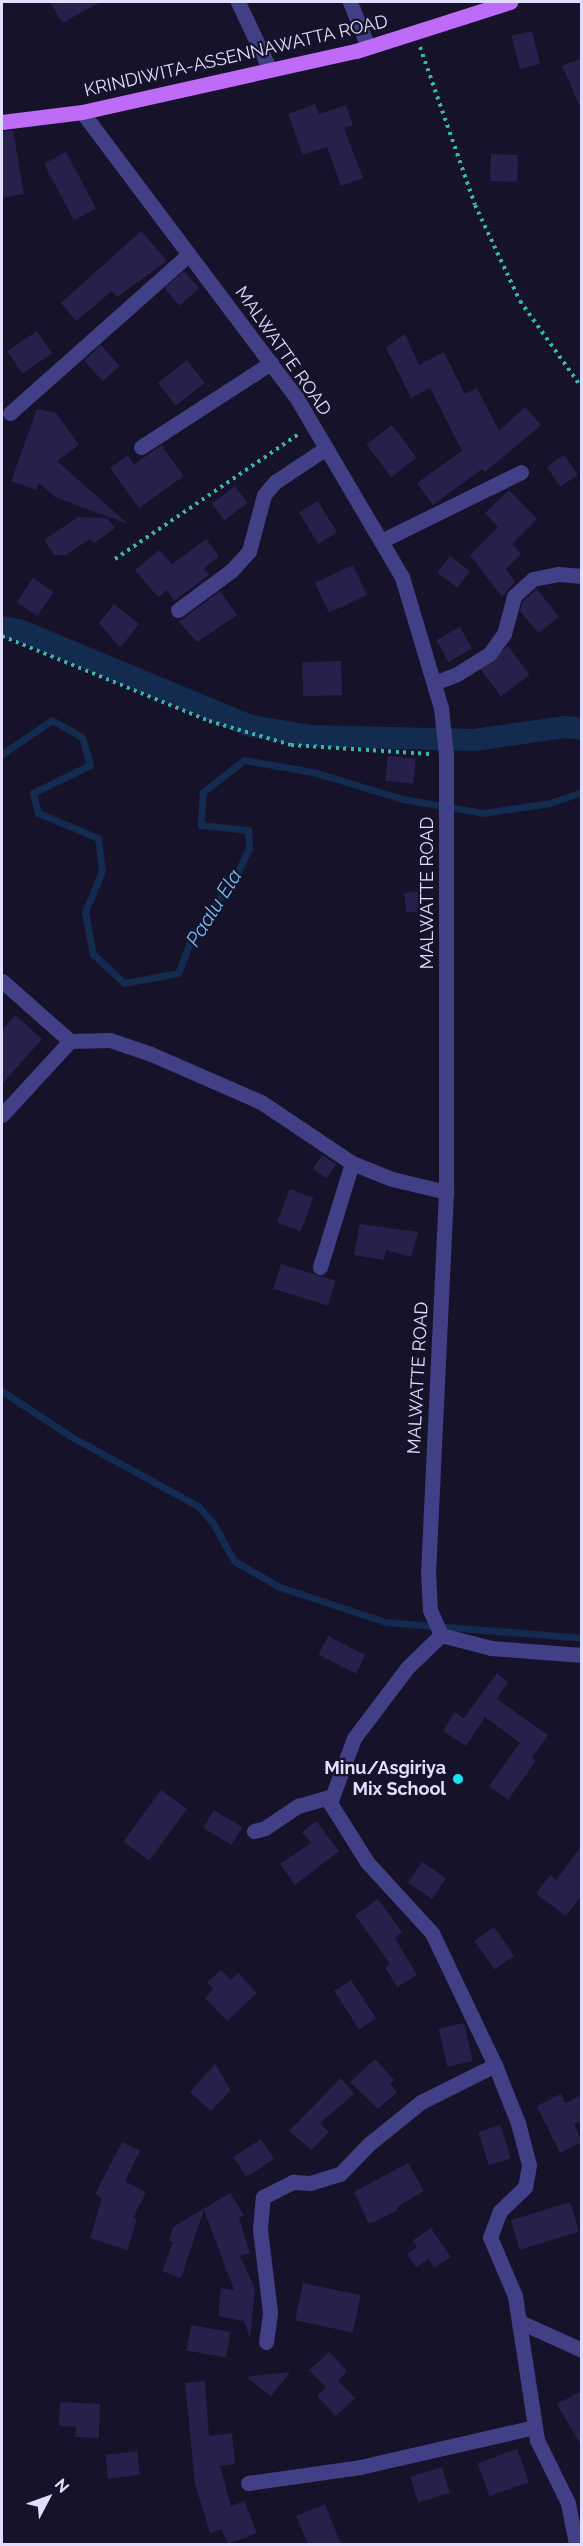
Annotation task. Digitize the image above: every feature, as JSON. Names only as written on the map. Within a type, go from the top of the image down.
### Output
[{"type":"main road","name":"KRINDIWITA-ASSENNAWATTA ROAD","points":[[2,122],[82,112],[368,47],[510,2]]},
{"type":"street","points":[[238,2],[270,70]]},
{"type":"street","points":[[350,2],[368,47]]},
{"type":"street","name":"MALWATTE ROAD","points":[[82,112],[271,363],[326,448],[402,577],[441,708],[446,755],[446,1192],[428,1572],[430,1610],[441,1635]]},
{"type":"street","points":[[10,413],[189,254]]},
{"type":"street","points":[[141,447],[271,363]]},
{"type":"street","points":[[178,610],[232,570],[249,551],[264,495],[275,482],[326,448]]},
{"type":"street","points":[[381,541],[521,472]]},
{"type":"street","points":[[434,683],[457,674],[490,653],[504,634],[514,596],[533,579],[558,574],[582,576]]},
{"type":"street","points":[[2,981],[70,1041],[110,1040],[152,1054],[261,1102],[352,1162],[392,1179],[446,1192]]},
{"type":"street","points":[[2,1115],[70,1041]]},
{"type":"street","points":[[320,1267],[352,1162]]},
{"type":"street","points":[[576,2544],[568,2503],[534,2427],[515,2296],[490,2237],[500,2211],[525,2187],[530,2165],[495,2065],[432,1933],[367,1862],[330,1803],[354,1738],[407,1668],[441,1635],[491,1648],[582,1655]]},
{"type":"street","points":[[254,1831],[265,1828],[298,1806],[333,1796]]},
{"type":"street","points":[[266,2342],[270,2312],[260,2229],[263,2197],[293,2182],[310,2183],[340,2174],[369,2144],[422,2102],[495,2065]]},
{"type":"street","points":[[520,2322],[582,2350]]},
{"type":"street","points":[[248,2482],[360,2467],[534,2427]]},
{"type":"path","points":[[415,32],[475,206],[520,302],[582,388]]},
{"type":"path","points":[[115,559],[312,425]]},
{"type":"path","points":[[2,636],[209,721],[291,745],[446,755]]},
{"type":"building","points":[[50,2],[101,2],[62,23]]},
{"type":"building","points":[[532,31],[540,64],[520,69],[512,36]]},
{"type":"building","points":[[582,58],[582,111],[562,66]]},
{"type":"building","points":[[315,104],[319,114],[346,105],[353,125],[344,128],[363,178],[341,186],[327,147],[303,155],[288,114]]},
{"type":"building","points":[[13,130],[24,194],[2,198],[2,132]]},
{"type":"building","points":[[66,152],[96,209],[74,220],[44,164]]},
{"type":"building","points":[[491,154],[518,155],[517,182],[490,181]]},
{"type":"building","points":[[141,231],[167,261],[117,297],[112,291],[76,321],[61,303]]},
{"type":"building","points":[[184,271],[199,288],[179,305],[164,288]]},
{"type":"building","points":[[37,331],[52,353],[22,374],[7,351]]},
{"type":"building","points":[[405,334],[419,365],[444,352],[465,394],[477,388],[499,431],[525,407],[541,425],[485,472],[482,469],[433,505],[417,483],[462,451],[430,388],[411,398],[386,348]]},
{"type":"building","points":[[101,345],[120,366],[103,381],[84,360]]},
{"type":"building","points":[[187,360],[205,383],[176,406],[158,383]]},
{"type":"building","points":[[37,409],[56,413],[79,445],[57,461],[128,524],[55,497],[39,483],[36,490],[11,481]]},
{"type":"building","points":[[392,425],[417,458],[391,477],[366,444]]},
{"type":"building","points":[[161,445],[184,476],[139,508],[110,468],[128,455],[134,465]]},
{"type":"building","points":[[564,455],[578,475],[561,487],[547,467]]},
{"type":"building","points":[[235,486],[248,503],[224,520],[212,503]]},
{"type":"building","points":[[509,490],[537,519],[512,544],[521,554],[506,569],[515,582],[502,597],[470,555],[498,527],[485,513]]},
{"type":"building","points":[[318,501],[337,533],[318,544],[299,512]]},
{"type":"building","points":[[78,517],[107,518],[115,528],[94,543],[90,539],[66,555],[54,555],[44,540]]},
{"type":"building","points":[[206,539],[219,556],[204,568],[209,575],[174,601],[167,590],[158,597],[135,570],[159,550],[172,564]]},
{"type":"building","points":[[450,556],[470,571],[457,588],[437,573]]},
{"type":"building","points":[[353,565],[367,595],[329,613],[315,583]]},
{"type":"building","points":[[33,578],[54,592],[38,616],[17,602]]},
{"type":"building","points":[[537,589],[559,617],[538,633],[520,611],[523,601]]},
{"type":"building","points":[[220,591],[237,615],[197,642],[179,622]]},
{"type":"building","points":[[114,604],[139,624],[120,648],[99,623]]},
{"type":"building","points":[[460,627],[472,649],[449,662],[436,640]]},
{"type":"building","points":[[508,646],[530,675],[501,696],[479,668]]},
{"type":"building","points":[[341,661],[342,695],[303,696],[302,662]]},
{"type":"building","points":[[388,756],[416,759],[413,784],[385,781]]},
{"type":"building","points":[[422,891],[424,911],[406,913],[404,893]]},
{"type":"building","points":[[15,1015],[42,1039],[2,1084],[2,1030]]},
{"type":"building","points":[[322,1155],[336,1164],[327,1179],[313,1169]]},
{"type":"building","points":[[290,1189],[313,1198],[300,1232],[277,1223]]},
{"type":"building","points":[[360,1224],[418,1232],[411,1257],[386,1250],[384,1260],[354,1255]]},
{"type":"building","points":[[281,1264],[336,1281],[328,1306],[273,1289]]},
{"type":"building","points":[[328,1636],[365,1655],[356,1674],[318,1655]]},
{"type":"building","points":[[497,1673],[508,1682],[497,1699],[548,1735],[532,1758],[536,1761],[508,1800],[489,1786],[520,1743],[485,1717],[466,1746],[443,1731],[455,1712],[464,1718]]},
{"type":"building","points":[[161,1790],[187,1809],[149,1861],[123,1842]]},
{"type":"building","points":[[214,1810],[242,1827],[231,1845],[203,1828]]},
{"type":"building","points":[[316,1821],[339,1851],[295,1885],[280,1864],[311,1843],[302,1832]]},
{"type":"building","points":[[582,1845],[582,1895],[566,1916],[536,1894],[550,1875],[556,1880]]},
{"type":"building","points":[[422,1862],[446,1878],[432,1899],[408,1883]]},
{"type":"building","points":[[378,1899],[402,1932],[395,1938],[417,1975],[397,1987],[385,1967],[390,1964],[355,1915]]},
{"type":"building","points":[[494,1927],[514,1956],[494,1969],[474,1941]]},
{"type":"building","points":[[221,1970],[231,1980],[238,1973],[257,1993],[227,2021],[205,1998],[213,1989],[207,1982]]},
{"type":"building","points":[[351,1980],[376,2019],[359,2029],[334,1991]]},
{"type":"building","points":[[464,2023],[473,2061],[447,2067],[439,2029]]},
{"type":"building","points":[[375,2059],[394,2080],[390,2084],[397,2092],[378,2109],[350,2082]]},
{"type":"building","points":[[215,2064],[231,2090],[211,2111],[190,2092]]},
{"type":"building","points":[[341,2078],[354,2094],[320,2123],[329,2132],[311,2150],[289,2131]]},
{"type":"building","points":[[561,2094],[565,2103],[582,2095],[582,2120],[574,2124],[582,2142],[560,2153],[537,2106]]},
{"type":"building","points":[[500,2125],[511,2158],[489,2165],[478,2132]]},
{"type":"building","points":[[261,2139],[274,2159],[246,2177],[233,2157]]},
{"type":"building","points":[[122,2142],[140,2151],[125,2181],[146,2192],[133,2218],[137,2219],[127,2250],[90,2238],[102,2198],[95,2194]]},
{"type":"building","points":[[408,2163],[424,2191],[397,2207],[398,2210],[369,2224],[354,2192]]},
{"type":"building","points":[[230,2193],[244,2215],[239,2218],[250,2253],[240,2256],[255,2289],[250,2338],[244,2321],[218,2316],[221,2288],[234,2290],[204,2210],[181,2278],[162,2271],[173,2242],[169,2241],[173,2227]]},
{"type":"building","points":[[570,2202],[579,2232],[520,2250],[511,2220]]},
{"type":"building","points":[[431,2228],[451,2257],[434,2268],[429,2259],[416,2267],[407,2254],[417,2247],[413,2240]]},
{"type":"building","points":[[303,2283],[361,2295],[353,2332],[295,2320]]},
{"type":"building","points":[[191,2325],[230,2332],[226,2358],[186,2351]]},
{"type":"building","points":[[329,2352],[347,2371],[338,2381],[355,2398],[336,2416],[317,2396],[326,2387],[309,2370]]},
{"type":"building","points":[[290,2372],[271,2396],[246,2377]]},
{"type":"building","points":[[205,2381],[209,2436],[232,2433],[235,2464],[220,2466],[231,2506],[244,2501],[257,2533],[228,2544],[221,2529],[210,2533],[195,2484],[185,2383]]},
{"type":"building","points":[[582,2391],[582,2447],[557,2404]]},
{"type":"building","points":[[60,2402],[100,2404],[99,2438],[75,2437],[76,2427],[59,2426]]},
{"type":"building","points":[[517,2449],[529,2482],[490,2496],[478,2463]]},
{"type":"building","points":[[137,2451],[140,2475],[108,2479],[105,2455]]},
{"type":"building","points":[[442,2467],[450,2493],[418,2502],[410,2477]]},
{"type":"building","points":[[325,2504],[341,2544],[308,2544],[296,2516]]},
{"type":"waterway","points":[[2,627],[19,630],[251,726],[311,736],[474,740],[564,727],[582,729]]},
{"type":"waterway","name":"Paalu Ela","points":[[2,754],[52,720],[82,737],[90,765],[33,793],[38,813],[98,838],[102,871],[85,912],[93,954],[124,983],[178,973],[194,932],[237,874],[249,848],[248,830],[201,825],[203,792],[244,760],[313,772],[403,799],[483,813],[550,803],[582,792]]},
{"type":"waterway","points":[[2,1391],[70,1436],[198,1506],[213,1523],[234,1561],[280,1587],[385,1622],[582,1638]]},
{"type":"place","name":"Minu/Asgiriya Mix School","points":[[458,1779]]}]
